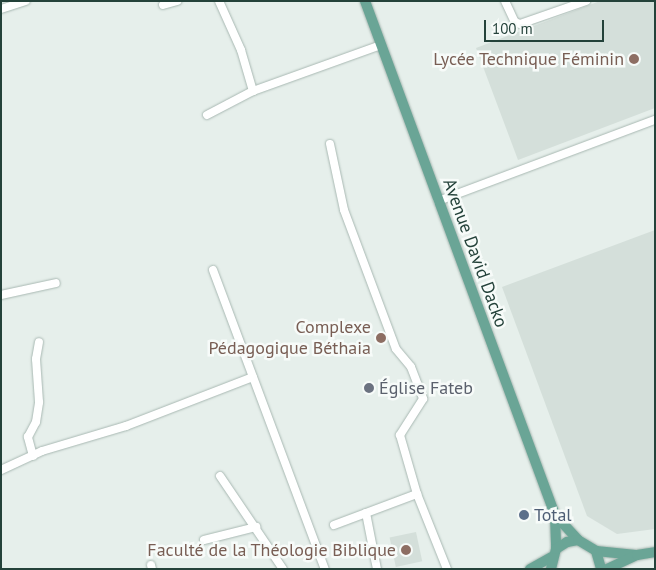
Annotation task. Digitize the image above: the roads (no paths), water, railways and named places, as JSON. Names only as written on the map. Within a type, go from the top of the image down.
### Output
[{"type":"main road","name":"Avenue David Dacko","points":[[365,1],[555,515],[554,553],[551,569]]},
{"type":"main road","name":"Avenue David Dacko","points":[[555,515],[578,540],[596,550]]},
{"type":"main road","points":[[530,569],[567,542],[578,540]]},
{"type":"main road","points":[[601,569],[596,550],[637,555]]},
{"type":"main road","points":[[607,569],[637,555],[655,552]]},
{"type":"street","points":[[1,9],[26,1]]},
{"type":"street","points":[[163,5],[176,1]]},
{"type":"street","points":[[219,1],[240,50],[253,91]]},
{"type":"street","points":[[505,1],[515,22],[520,24],[586,1]]},
{"type":"street","points":[[207,115],[253,91],[381,45]]},
{"type":"street","points":[[438,201],[655,120]]},
{"type":"street","points":[[330,144],[346,217],[396,349],[410,367],[423,399],[400,435],[417,494],[447,569]]},
{"type":"street","points":[[213,270],[325,569]]},
{"type":"street","points":[[1,295],[56,282]]},
{"type":"street","points":[[33,456],[28,437],[36,422],[40,402],[36,359],[39,342]]},
{"type":"street","points":[[1,470],[33,456],[126,426],[253,378]]},
{"type":"street","points":[[220,476],[283,569]]},
{"type":"street","points":[[334,525],[417,494]]},
{"type":"street","points":[[366,513],[377,569]]},
{"type":"street","points":[[204,540],[256,527]]},
{"type":"place","name":"Lycée Technique Féminin","points":[[634,59]]},
{"type":"place","name":"Complexe Pédagogique Béthaia","points":[[381,338]]},
{"type":"place","name":"Église Fateb","points":[[369,388]]},
{"type":"place","name":"Total","points":[[524,515]]},
{"type":"place","name":"Faculté de la Théologie Biblique","points":[[406,550]]}]
